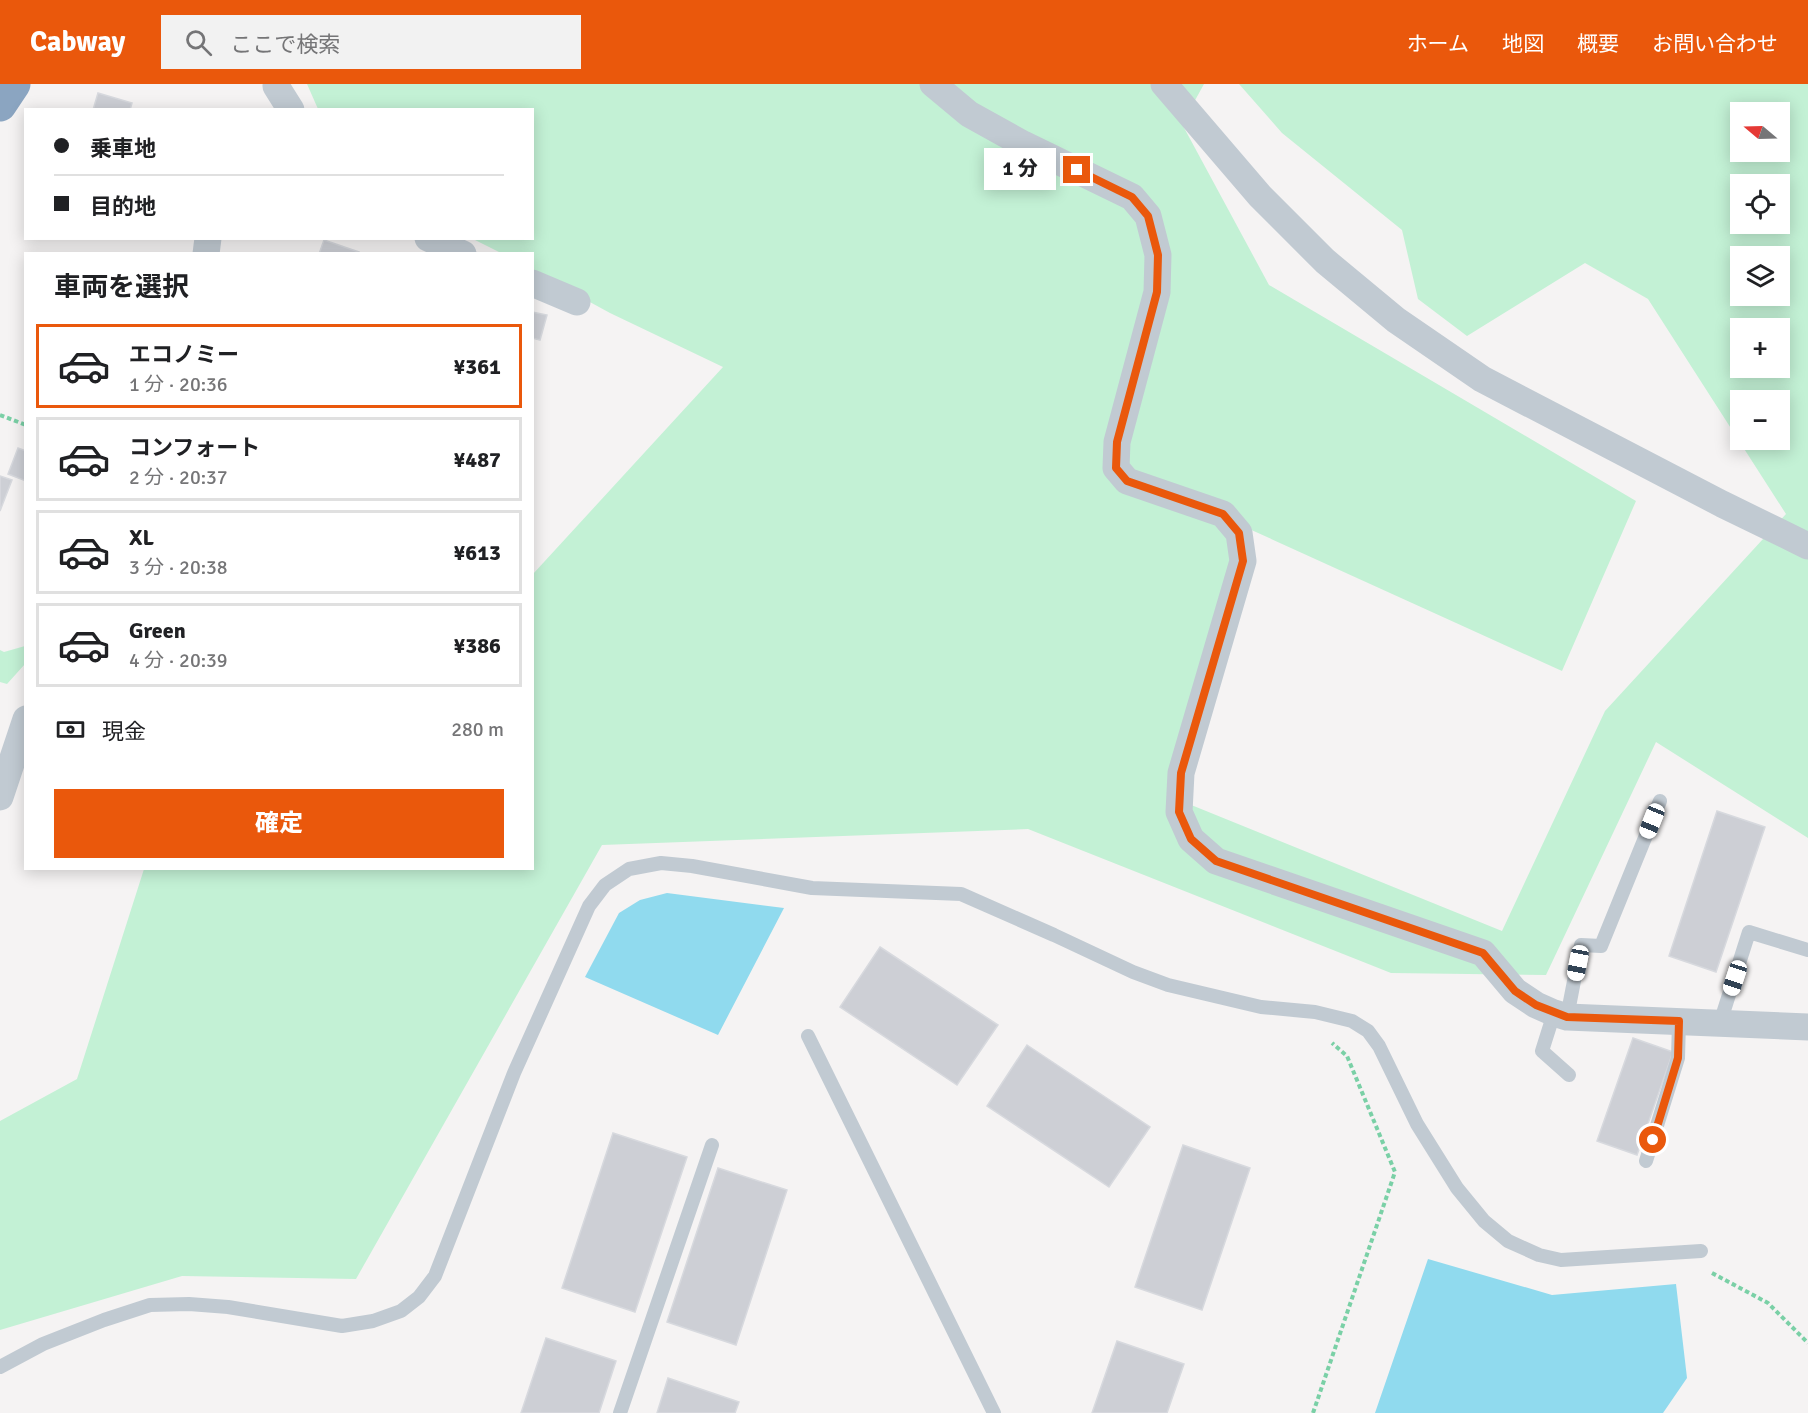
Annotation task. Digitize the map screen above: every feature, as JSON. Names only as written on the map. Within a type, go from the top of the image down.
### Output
[{"type":"highway","points":[[0,105],[14,84]]},
{"type":"street","points":[[933,84],[969,114],[1023,144],[1132,197],[1148,216],[1158,255],[1157,292],[1117,442],[1116,468],[1127,481],[1223,514],[1239,533],[1243,561],[1181,773],[1179,812],[1191,839],[1216,861],[1483,953],[1515,991],[1560,1015],[1808,1027]]},
{"type":"street","points":[[1164,84],[1260,196],[1325,261],[1396,320],[1482,379],[1722,504],[1808,546]]},
{"type":"street","points":[[273,93],[289,108]]},
{"type":"street","points":[[432,240],[459,252]]},
{"type":"street","points":[[534,284],[577,302]]},
{"type":"street","points":[[0,797],[24,726]]},
{"type":"lane","points":[[1569,1076],[1542,1051],[1560,1015],[1581,945],[1601,946],[1660,801]]},
{"type":"lane","points":[[0,1367],[43,1344],[150,1305],[189,1304],[228,1307],[342,1326],[373,1321],[401,1311],[419,1297],[435,1276],[514,1074],[589,906],[605,885],[628,869],[661,863],[692,866],[812,888],[961,894],[1054,934],[1132,972],[1168,985],[1261,1007],[1340,1016],[1368,1031],[1379,1046],[1417,1124],[1457,1188],[1484,1221],[1508,1241],[1539,1255],[1561,1260],[1701,1251]]},
{"type":"lane","points":[[1720,1023],[1749,932],[1808,950]]},
{"type":"lane","points":[[1646,1161],[1678,1058],[1679,1021]]},
{"type":"lane","points":[[808,1036],[994,1413]]},
{"type":"lane","points":[[620,1413],[712,1145]]},
{"type":"path","points":[[0,415],[24,424]]},
{"type":"path","points":[[1313,1413],[1395,1172],[1347,1056],[1329,1042]]},
{"type":"path","points":[[1701,1251],[1709,1271],[1768,1303],[1808,1343]]},
{"type":"green space","points":[[307,84],[1204,84],[1182,124],[1269,285],[1636,501],[1562,671],[1247,528],[1174,798],[1502,931],[1605,711],[1786,514],[1745,450],[1790,450],[1790,390],[1730,390],[1730,427],[1648,299],[1585,263],[1467,336],[1418,299],[1402,230],[1282,133],[1239,84],[1808,84],[1808,838],[1656,742],[1546,975],[1391,973],[1028,829],[602,845],[356,1279],[182,1276],[0,1330],[0,1121],[77,1079],[144,870],[534,870],[534,573],[723,367],[610,313],[534,272],[534,252],[499,252],[475,240],[534,240],[534,108],[318,108]]},
{"type":"green space","points":[[24,646],[24,665],[7,684],[0,682],[0,650],[4,652]]},
{"type":"water","points":[[667,893],[784,908],[718,1035],[585,977],[619,913],[640,900]]},
{"type":"water","points":[[1428,1259],[1552,1295],[1676,1284],[1687,1378],[1663,1413],[1375,1413]]},
{"type":"building","points":[[98,93],[132,103],[131,108],[94,108]]},
{"type":"building","points":[[324,240],[359,252],[320,252]]},
{"type":"building","points":[[534,312],[547,315],[540,340],[534,338]]},
{"type":"building","points":[[18,448],[24,450],[24,480],[8,474]]},
{"type":"building","points":[[0,476],[12,480],[0,511]]},
{"type":"building","points":[[1717,811],[1765,827],[1716,972],[1669,956]]},
{"type":"building","points":[[880,947],[998,1025],[957,1085],[840,1007]]},
{"type":"building","points":[[1633,1038],[1673,1052],[1637,1155],[1597,1141]]},
{"type":"building","points":[[1027,1045],[1150,1127],[1109,1187],[987,1106]]},
{"type":"building","points":[[613,1133],[687,1157],[635,1312],[562,1288]]},
{"type":"building","points":[[1183,1145],[1250,1168],[1202,1310],[1135,1287]]},
{"type":"building","points":[[718,1168],[787,1190],[736,1345],[667,1322]]},
{"type":"building","points":[[546,1338],[616,1361],[599,1413],[521,1413]]},
{"type":"building","points":[[1117,1341],[1184,1364],[1167,1413],[1092,1413]]},
{"type":"building","points":[[668,1378],[739,1402],[735,1413],[657,1413]]},
{"type":"route","points":[[1077,170],[1132,197],[1148,216],[1158,255],[1157,292],[1117,442],[1116,468],[1127,481],[1223,514],[1239,533],[1243,561],[1181,773],[1179,812],[1191,839],[1216,861],[1483,953],[1515,991],[1536,1005],[1554,1013],[1567,1017],[1679,1021],[1678,1058],[1653,1140]]}]
